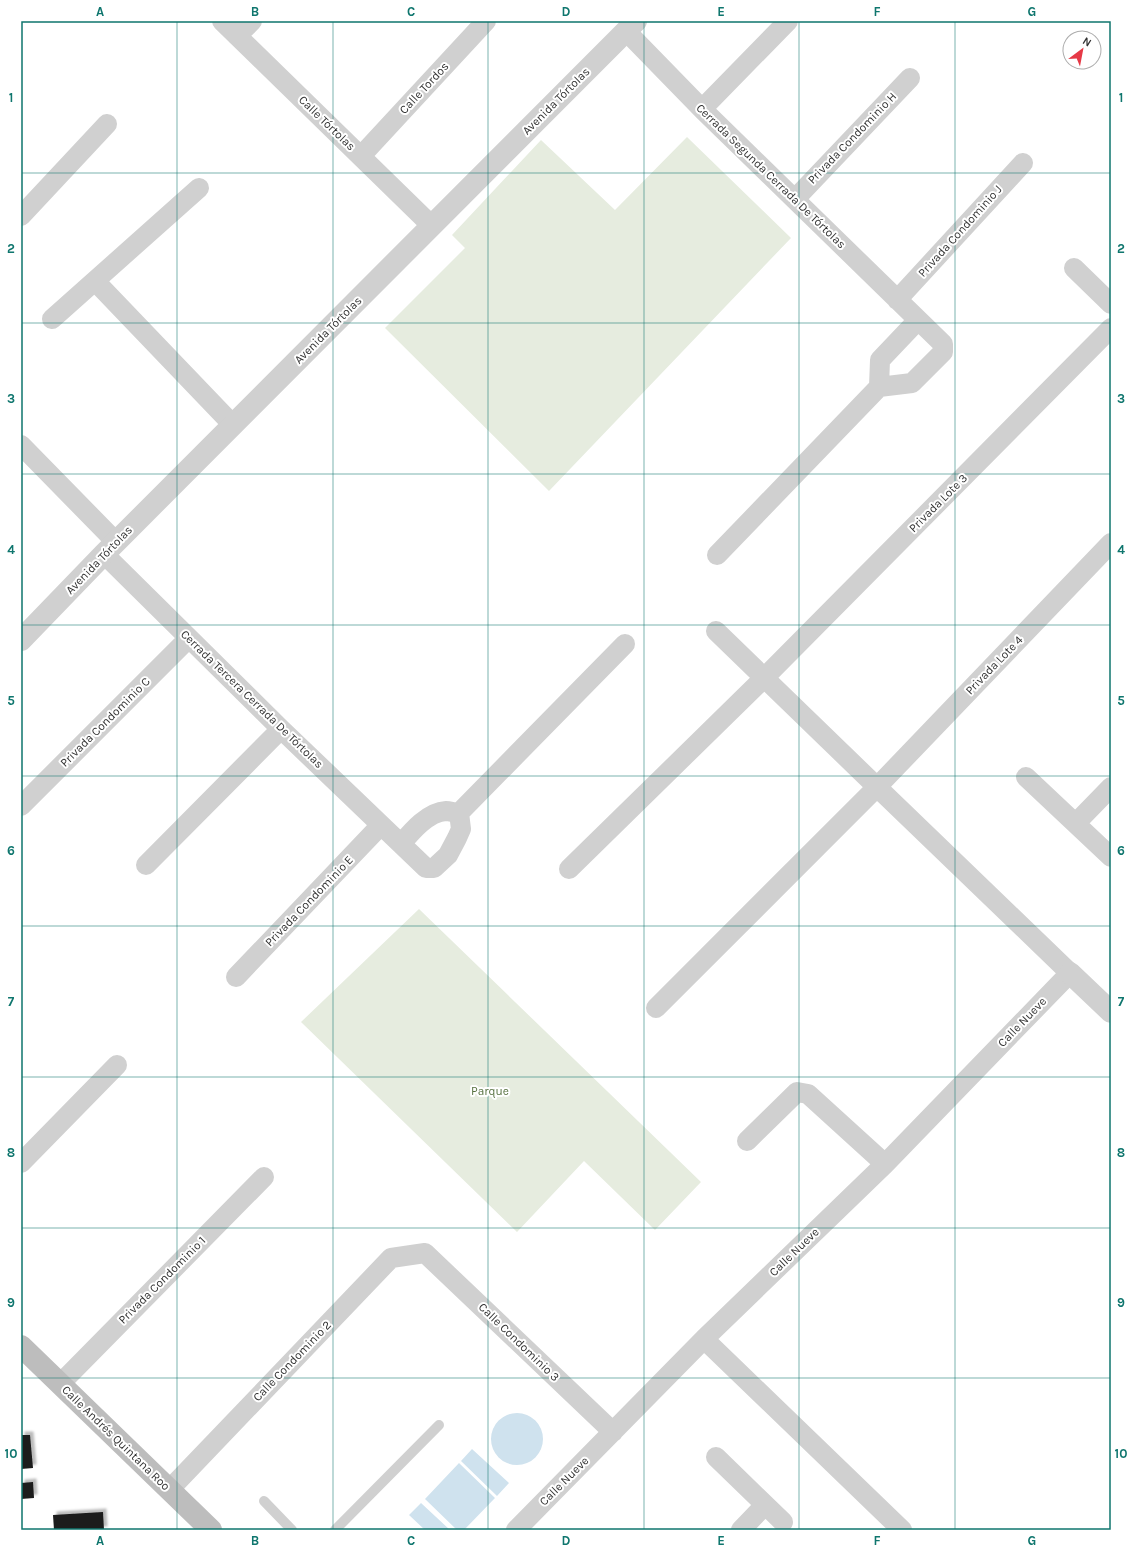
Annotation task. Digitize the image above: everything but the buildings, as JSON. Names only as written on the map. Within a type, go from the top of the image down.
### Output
[{"type":"main road","name":"Calle Andrés Quintana Roo","points":[[21,1346],[212,1530]]},
{"type":"street","name":"Calle Tórtolas","points":[[222,21],[432,226]]},
{"type":"street","points":[[238,36],[252,21]]},
{"type":"street","name":"Calle Tordos","points":[[361,156],[486,21]]},
{"type":"street","points":[[702,109],[788,21]]},
{"type":"street","name":"Cerrada Segunda Cerrada De Tórtolas","points":[[631,26],[702,109],[943,344],[943,352],[912,382],[880,387]]},
{"type":"street","name":"Avenida Tórtolas","points":[[21,640],[110,548],[631,26]]},
{"type":"street","name":"Privada Condominio H","points":[[794,199],[910,78]]},
{"type":"street","points":[[21,216],[107,124]]},
{"type":"street","name":"Privada Condominio J","points":[[897,300],[1023,162]]},
{"type":"street","points":[[52,319],[96,282],[199,188]]},
{"type":"street","points":[[1074,268],[1111,304]]},
{"type":"street","points":[[96,282],[233,426]]},
{"type":"street","points":[[717,555],[880,387],[880,360],[918,320]]},
{"type":"street","name":"Privada Lote 3","points":[[569,869],[764,678],[1111,328]]},
{"type":"street","name":"Cerrada Tercera Cerrada De Tórtolas","points":[[21,445],[189,638],[281,729],[426,868],[434,868],[448,855],[458,838],[461,829],[459,813]]},
{"type":"street","name":"Privada Lote 4","points":[[656,1008],[877,787],[1111,543]]},
{"type":"street","points":[[716,630],[1111,1012]]},
{"type":"street","name":"Privada Condominio C","points":[[21,806],[189,638]]},
{"type":"street","points":[[401,844],[418,825],[436,813],[447,811],[459,813],[625,644]]},
{"type":"street","points":[[146,865],[281,729]]},
{"type":"street","points":[[1026,777],[1111,857]]},
{"type":"street","points":[[1076,823],[1111,787]]},
{"type":"street","name":"Privada Condominio E","points":[[236,977],[381,825]]},
{"type":"street","name":"Calle Nueve","points":[[516,1530],[704,1339],[885,1164],[1070,972]]},
{"type":"street","points":[[21,1163],[117,1065]]},
{"type":"street","points":[[747,1142],[796,1092],[808,1094],[885,1164]]},
{"type":"street","name":"Privada Condominio 1","points":[[60,1384],[264,1176]]},
{"type":"street","name":"Calle Condominio 3","points":[[425,1253],[613,1432]]},
{"type":"street","name":"Calle Condominio 2","points":[[170,1490],[391,1258],[425,1253]]},
{"type":"street","points":[[704,1339],[902,1530]]},
{"type":"street","points":[[716,1458],[783,1522]]},
{"type":"street","points":[[741,1530],[765,1505]]},
{"type":"lane","points":[[335,1530],[438,1425]]},
{"type":"lane","points":[[264,1501],[292,1530]]},
{"type":"green space","points":[[687,137],[791,238],[549,491],[385,328],[465,248],[452,235],[541,140],[615,210]]},
{"type":"green space","name":"Parque","points":[[419,909],[701,1182],[655,1230],[584,1161],[517,1232],[301,1022]]},
{"type":"water","points":[[512,1413],[522,1413],[536,1420],[543,1434],[543,1444],[536,1458],[522,1465],[512,1465],[502,1461],[495,1454],[491,1444],[491,1434],[495,1424],[502,1417]]},
{"type":"water","points":[[472,1449],[509,1483],[497,1496],[461,1461]]},
{"type":"water","points":[[459,1463],[495,1498],[464,1530],[457,1530],[425,1499]]},
{"type":"water","points":[[421,1503],[450,1530],[425,1530],[409,1515]]}]
